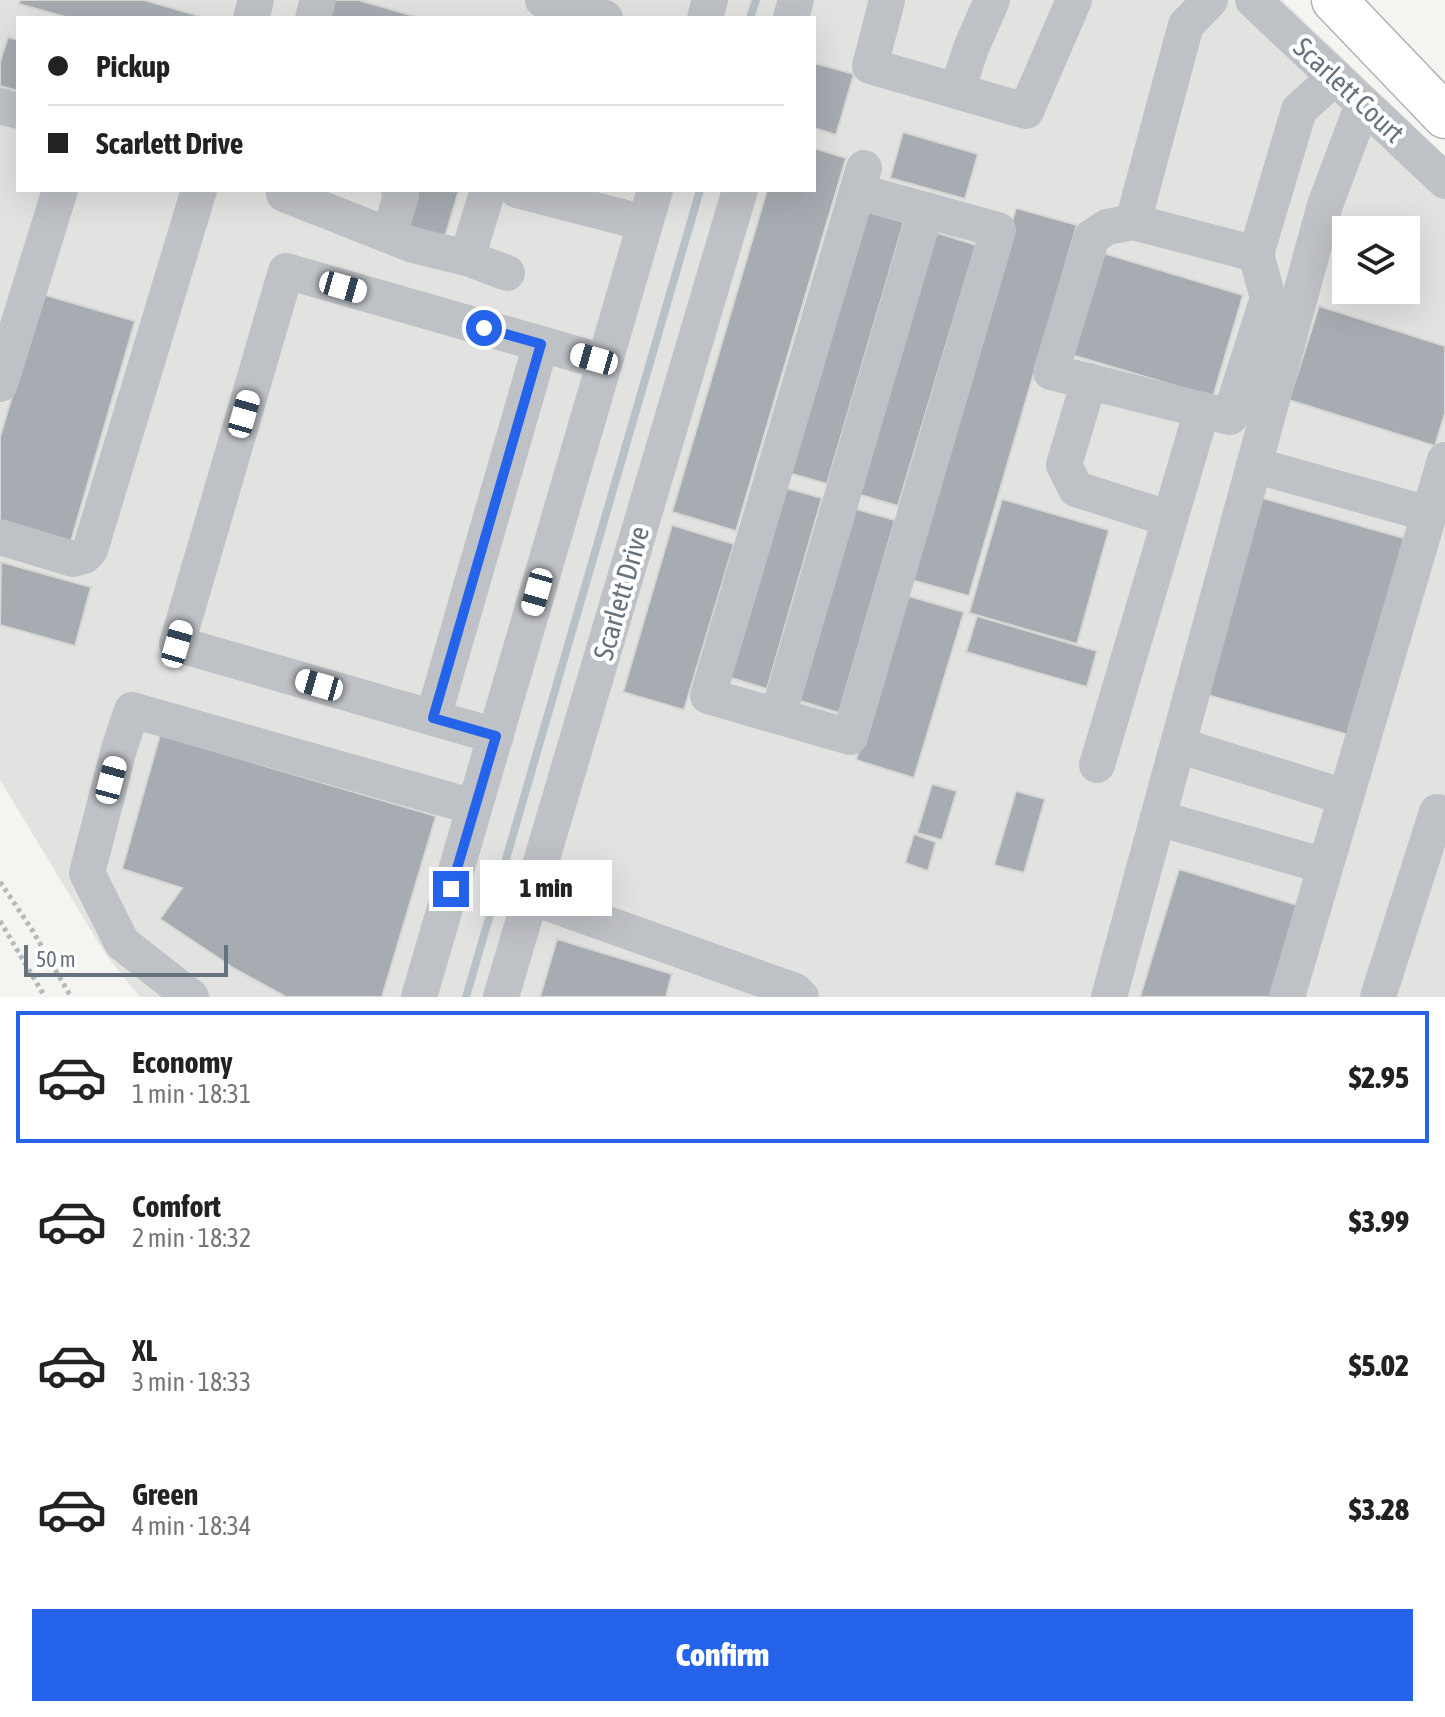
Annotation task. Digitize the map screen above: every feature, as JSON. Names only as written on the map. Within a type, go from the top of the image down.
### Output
[{"type":"highway","points":[[1334,0],[1445,116]]},
{"type":"street","points":[[543,0],[598,16]]},
{"type":"street","points":[[887,0],[870,66],[1026,111],[1074,0]]},
{"type":"street","points":[[957,91],[992,0]]},
{"type":"street","points":[[1133,222],[1186,25],[1210,0]]},
{"type":"street","name":"Scarlett Court","points":[[1253,0],[1445,181]]},
{"type":"street","points":[[1256,254],[1133,222],[1107,227],[1092,237],[1051,372],[1230,417],[1268,298],[1256,254],[1299,110],[1335,77]]},
{"type":"street","points":[[1109,997],[1325,205],[1363,104]]},
{"type":"street","points":[[860,179],[926,210],[998,230],[850,737],[708,696],[860,179]]},
{"type":"street","points":[[0,384],[59,192]]},
{"type":"street","points":[[0,537],[73,559],[84,556],[90,550],[198,192]]},
{"type":"street","points":[[284,192],[413,245],[467,258],[507,273]]},
{"type":"street","points":[[389,235],[400,192]]},
{"type":"street","points":[[467,258],[487,192]]},
{"type":"street","points":[[419,997],[650,206],[533,192]]},
{"type":"street","name":"Scarlett Drive","points":[[501,997],[739,192]]},
{"type":"street","points":[[778,716],[926,210]]},
{"type":"street","points":[[496,736],[177,644],[286,271],[604,362]]},
{"type":"street","points":[[433,718],[541,344]]},
{"type":"street","points":[[1089,381],[1064,465],[1076,489],[1170,519]]},
{"type":"street","points":[[1097,765],[1202,410]]},
{"type":"street","points":[[1287,997],[1445,460]]},
{"type":"street","points":[[1254,465],[1429,514]]},
{"type":"street","points":[[191,997],[122,943],[87,873],[132,710],[474,807]]},
{"type":"street","points":[[1178,745],[1345,797]]},
{"type":"street","points":[[1378,997],[1442,804]]},
{"type":"street","points":[[1158,818],[1325,866]]},
{"type":"street","points":[[531,897],[795,991],[801,997]]},
{"type":"path","points":[[0,882],[71,997]]},
{"type":"path","points":[[0,921],[45,997]]},
{"type":"shaded area","points":[[0,0],[1282,0],[1445,156],[1445,997],[140,997],[106,955],[0,780]]},
{"type":"building","points":[[20,0],[144,0],[200,16],[62,16],[19,4]]},
{"type":"building","points":[[320,0],[358,0],[414,16],[316,16]]},
{"type":"building","points":[[8,37],[16,39],[16,90],[0,86],[0,62]]},
{"type":"building","points":[[816,64],[854,74],[836,135],[816,129]]},
{"type":"building","points":[[903,132],[978,154],[965,199],[890,178]]},
{"type":"building","points":[[816,149],[846,158],[736,531],[672,512],[766,192],[816,192]]},
{"type":"building","points":[[417,192],[458,192],[444,240],[407,230]]},
{"type":"building","points":[[1016,208],[1077,225],[969,596],[908,579]]},
{"type":"building","points":[[862,210],[904,222],[827,484],[785,472]]},
{"type":"building","points":[[935,232],[976,245],[898,506],[857,494]]},
{"type":"building","points":[[1093,250],[1243,295],[1213,397],[1062,352]]},
{"type":"building","points":[[42,294],[135,321],[69,548],[0,528],[0,437]]},
{"type":"building","points":[[1319,306],[1445,346],[1445,413],[1435,446],[1289,400]]},
{"type":"building","points":[[779,486],[822,498],[767,689],[725,676]]},
{"type":"building","points":[[1255,496],[1404,538],[1349,735],[1200,693]]},
{"type":"building","points":[[1002,499],[1109,530],[1077,644],[969,613]]},
{"type":"building","points":[[853,508],[895,520],[839,713],[797,700]]},
{"type":"building","points":[[672,525],[734,544],[684,710],[623,692]]},
{"type":"building","points":[[1,562],[91,587],[75,646],[0,625]]},
{"type":"building","points":[[905,595],[964,612],[914,778],[856,760]]},
{"type":"building","points":[[977,616],[1097,651],[1087,687],[966,652]]},
{"type":"building","points":[[160,735],[436,816],[382,997],[286,997],[235,969],[160,919],[182,888],[122,869]]},
{"type":"building","points":[[932,784],[957,791],[942,840],[917,833]]},
{"type":"building","points":[[1016,791],[1045,799],[1024,873],[994,865]]},
{"type":"building","points":[[914,834],[936,842],[928,871],[905,863]]},
{"type":"building","points":[[1179,869],[1300,906],[1272,997],[1140,997]]},
{"type":"building","points":[[557,939],[672,974],[666,997],[540,997]]},
{"type":"waterway","points":[[751,16],[756,0]]},
{"type":"waterway","points":[[466,997],[699,192]]},
{"type":"route","points":[[451,889],[496,736],[433,718],[541,344],[484,328]]}]
